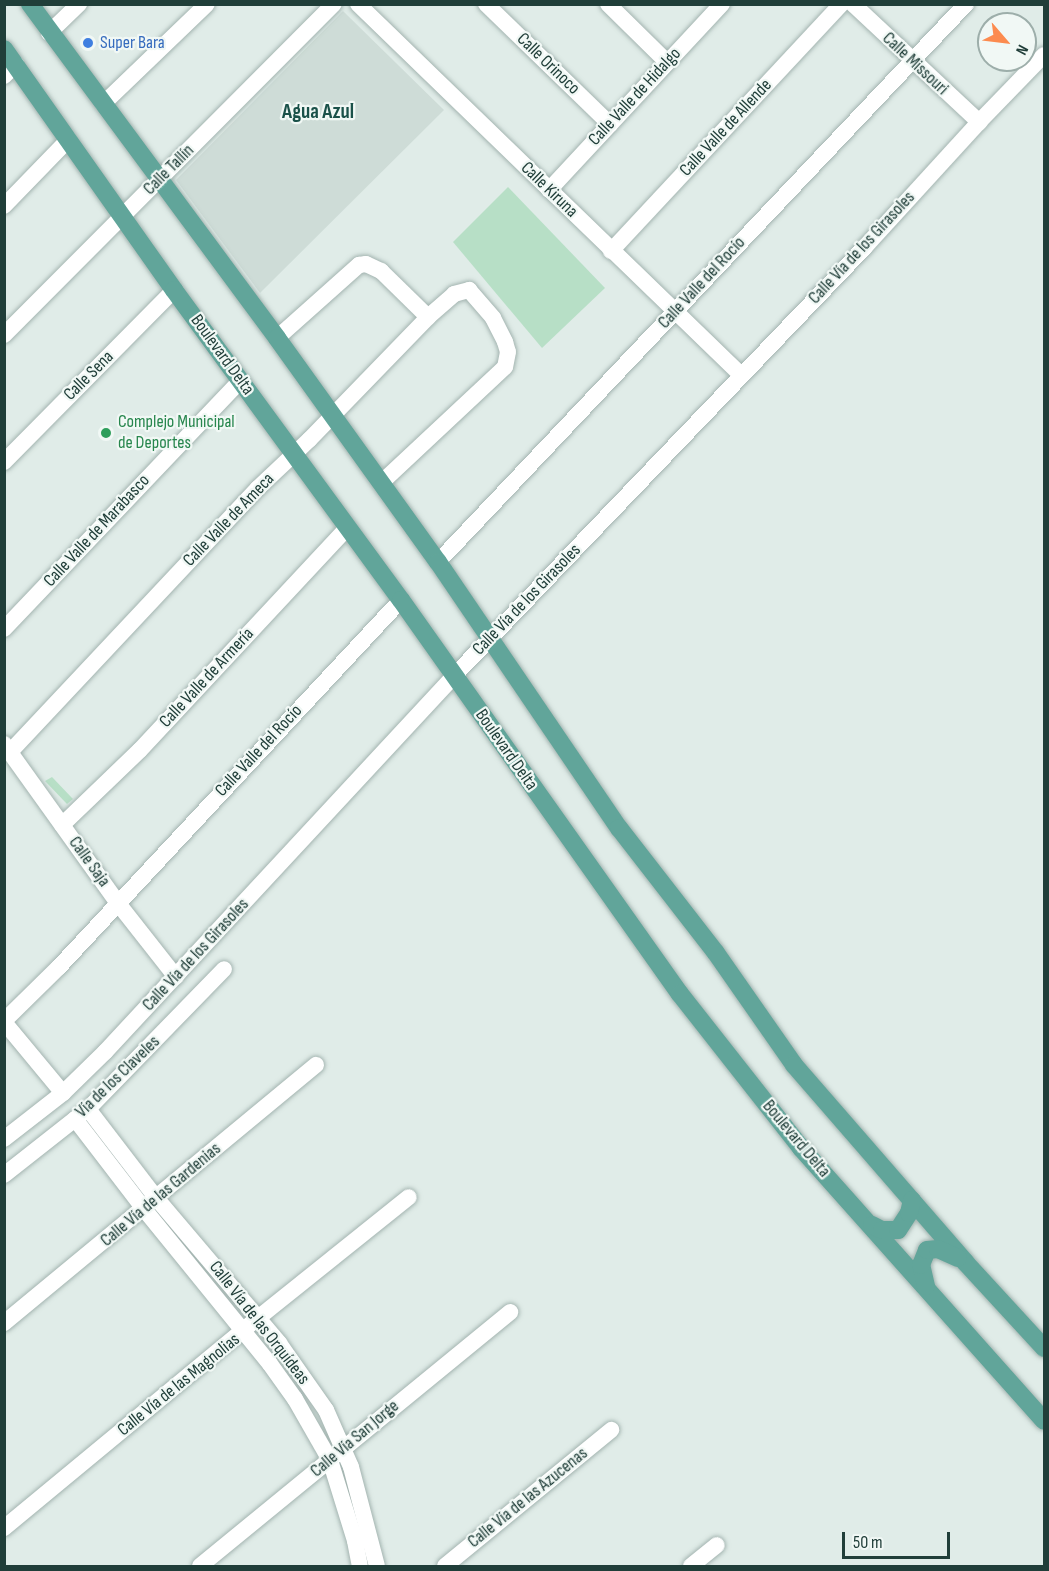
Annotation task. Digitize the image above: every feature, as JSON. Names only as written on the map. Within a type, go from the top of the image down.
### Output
[{"type":"main road","points":[[30,4],[277,338],[438,562],[619,828],[716,953],[794,1065],[965,1262],[1044,1348]]},
{"type":"main road","name":"Boulevard Delta","points":[[4,49],[10,70],[69,139],[174,290],[401,600],[680,994],[801,1148],[1044,1421]]},
{"type":"main road","points":[[870,1224],[885,1231],[898,1230],[909,1214],[912,1200]]},
{"type":"main road","points":[[928,1290],[921,1265],[927,1250],[938,1249],[965,1262]]},
{"type":"street","points":[[50,33],[79,4]]},
{"type":"street","points":[[103,104],[207,4]]},
{"type":"street","name":"Calle Tallín","points":[[4,335],[334,4]]},
{"type":"street","name":"Calle Kiruna","points":[[358,4],[741,375]]},
{"type":"street","name":"Calle Orinoco","points":[[486,4],[610,124]]},
{"type":"street","points":[[608,4],[667,62]]},
{"type":"street","name":"Calle Valle de Hidalgo","points":[[549,190],[722,4]]},
{"type":"street","name":"Calle Valle de Allende","points":[[611,251],[842,4]]},
{"type":"street","name":"Calle Missouri","points":[[853,4],[912,62],[979,122]]},
{"type":"street","name":"Calle Valle del Rocío","points":[[438,562],[966,4]]},
{"type":"street","name":"Calle Vía de los Girasoles","points":[[4,1139],[63,1093],[176,977],[454,676],[864,248],[979,122],[1044,55]]},
{"type":"street","points":[[4,206],[69,139]]},
{"type":"street","points":[[277,338],[359,265],[372,266],[428,317]]},
{"type":"street","name":"Calle Sena","points":[[4,462],[174,290]]},
{"type":"street","name":"Calle Valle de Ameca","points":[[7,748],[258,488],[428,317],[454,294],[469,290],[493,318],[508,352],[505,366],[381,483]]},
{"type":"street","name":"Calle Valle de Marabasco","points":[[4,629],[240,381]]},
{"type":"street","name":"Calle Valle de Armería","points":[[62,825],[140,750],[348,527]]},
{"type":"street","name":"Calle Valle del Rocío","points":[[4,1022],[73,952],[117,902],[401,600]]},
{"type":"street","name":"Calle Saja","points":[[7,748],[117,902],[176,977]]},
{"type":"street","name":"Vía de los Claveles","points":[[4,1175],[81,1114],[224,969]]},
{"type":"street","points":[[4,1022],[63,1093]]},
{"type":"street","name":"Calle Vía de las Gardenias","points":[[4,1323],[151,1204],[316,1065]]},
{"type":"street","name":"Calle Vía de las Orquídeas","points":[[81,1114],[151,1204],[295,1399],[330,1460],[356,1541],[360,1566]]},
{"type":"street","name":"Calle Vía de las Magnolias","points":[[4,1528],[258,1318],[409,1197]]},
{"type":"street","name":"Calle Vía de las Orquídeas","points":[[151,1204],[258,1318],[326,1410],[344,1448],[361,1500],[377,1566]]},
{"type":"street","name":"Calle Vía San Jorge","points":[[200,1566],[510,1312]]},
{"type":"street","name":"Calle Vía de las Azucenas","points":[[445,1566],[611,1430]]},
{"type":"street","points":[[691,1566],[717,1545]]},
{"type":"shaded area","points":[[343,11],[444,110],[260,293],[176,180]]},
{"type":"green space","points":[[508,187],[605,288],[542,348],[453,242]]},
{"type":"green space","points":[[52,777],[73,799],[67,804],[45,781]]},
{"type":"place","name":"Super Bara","points":[[88,43]]},
{"type":"place","name":"Complejo Municipal de Deportes","points":[[106,433]]},
{"type":"district","name":"Agua Azul","points":[[318,112]]}]
